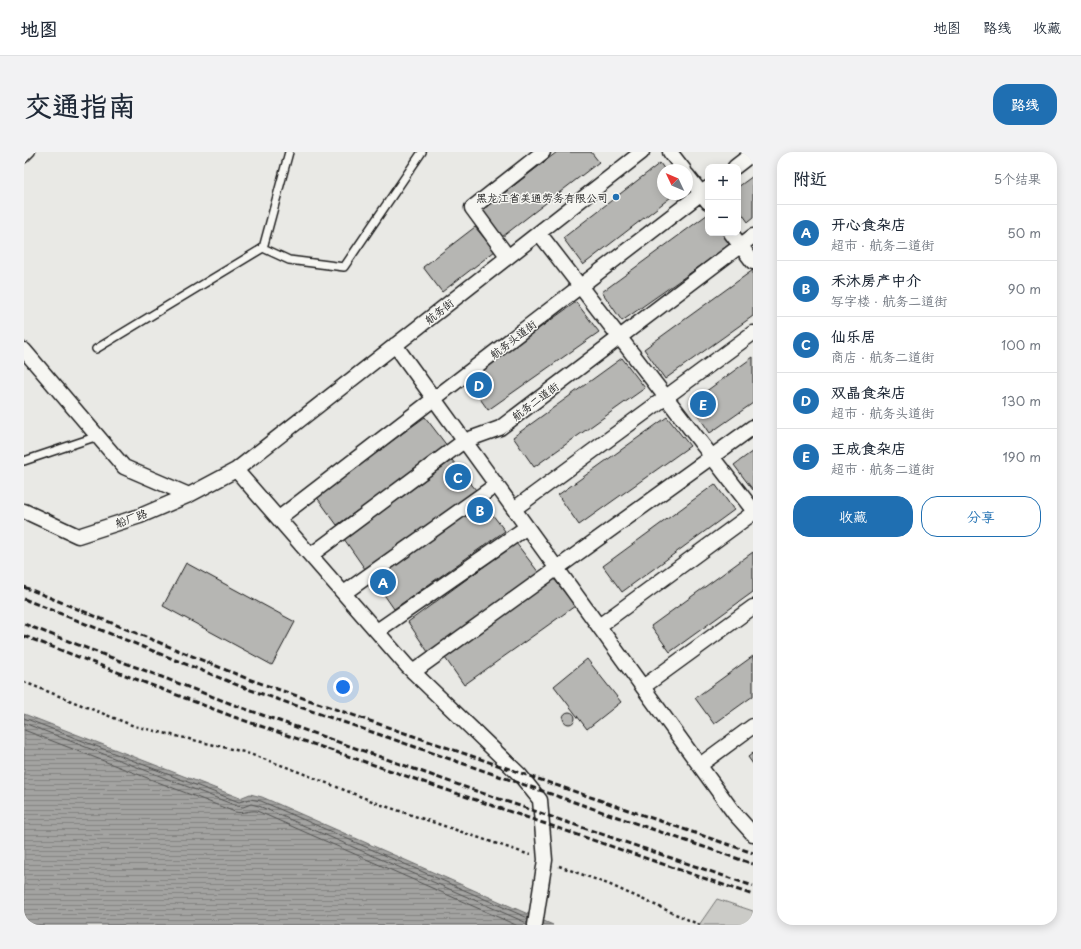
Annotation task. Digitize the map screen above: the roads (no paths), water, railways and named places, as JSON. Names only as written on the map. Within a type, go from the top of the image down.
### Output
[{"type":"street","points":[[508,257],[472,208],[543,152]]},
{"type":"street","name":"航务街","points":[[236,470],[642,152]]},
{"type":"street","points":[[670,152],[679,164]]},
{"type":"street","points":[[739,164],[753,153]]},
{"type":"street","points":[[693,181],[705,193]]},
{"type":"street","name":"航务头道街","points":[[279,518],[580,287],[705,195]]},
{"type":"street","points":[[539,233],[753,510]]},
{"type":"street","points":[[733,236],[753,262]]},
{"type":"street","name":"航务二道街","points":[[311,555],[464,440],[500,428],[753,236]]},
{"type":"street","points":[[514,509],[753,333]]},
{"type":"street","points":[[395,345],[734,813],[753,833]]},
{"type":"street","points":[[24,350],[124,467],[189,495]]},
{"type":"street","points":[[413,672],[753,428]]},
{"type":"street","points":[[236,470],[413,672],[520,775],[540,800],[545,860],[536,921]]},
{"type":"street","name":"船厂路","points":[[24,512],[78,536],[140,516],[189,495],[236,470]]},
{"type":"street","points":[[344,593],[496,485]]},
{"type":"street","points":[[599,626],[753,514]]},
{"type":"street","points":[[377,632],[527,527]]},
{"type":"street","points":[[643,687],[753,607]]},
{"type":"street","points":[[700,765],[753,726]]},
{"type":"lane","points":[[24,158],[31,152]]},
{"type":"lane","points":[[96,349],[263,248],[289,152]]},
{"type":"lane","points":[[263,248],[289,260],[344,267],[422,152]]},
{"type":"lane","points":[[24,461],[98,436]]},
{"type":"water","points":[[24,714],[240,798],[250,794],[262,797],[553,925],[24,925]]},
{"type":"railway","points":[[24,587],[248,679],[753,853]]},
{"type":"railway","points":[[24,599],[245,688],[753,864]]},
{"type":"railway","points":[[24,624],[237,706],[476,791],[753,886]]},
{"type":"railway","points":[[24,636],[234,717],[753,895]]},
{"type":"place","name":"黑龙江省美通劳务有限公司","points":[[616,197]]},
{"type":"place","name":"双晶食杂店","points":[[479,385]]},
{"type":"place","name":"王成食杂店","points":[[703,404]]},
{"type":"place","name":"仙乐居","points":[[458,477]]},
{"type":"place","name":"禾沐房产中介","points":[[480,510]]},
{"type":"place","name":"开心食杂店","points":[[383,582]]}]
